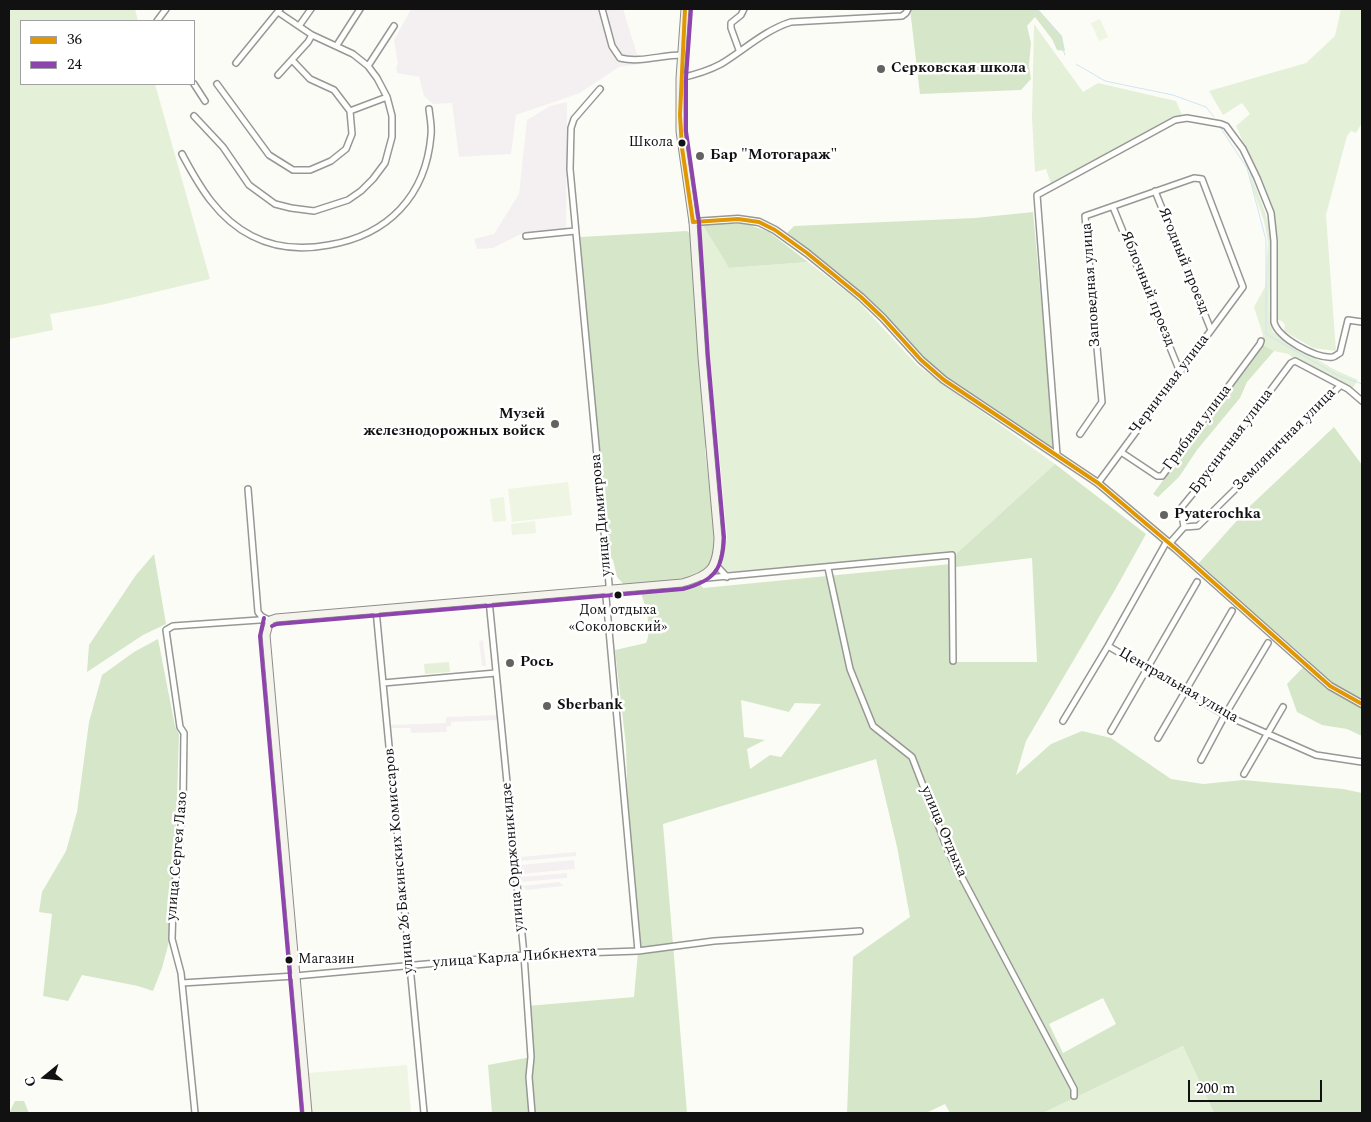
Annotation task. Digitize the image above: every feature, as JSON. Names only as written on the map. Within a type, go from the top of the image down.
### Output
[{"type":"main road","points":[[308,1113],[266,635],[270,620],[682,583],[700,577],[710,571],[715,564],[718,538],[702,356],[693,222],[680,131],[680,78],[685,9]]},
{"type":"street","points":[[158,20],[166,9]]},
{"type":"street","points":[[299,26],[311,9]]},
{"type":"street","points":[[337,45],[360,9]]},
{"type":"street","points":[[602,9],[612,46],[620,58],[634,61],[682,55]]},
{"type":"street","points":[[739,50],[731,23],[741,16],[744,9]]},
{"type":"street","points":[[680,78],[705,71],[720,64],[739,50],[782,25],[791,22],[902,16],[908,9]]},
{"type":"street","points":[[194,116],[223,147],[249,185],[274,204],[314,211],[348,200],[361,191],[385,163],[392,137],[392,116],[387,97],[368,66],[353,54],[312,35],[279,10],[236,63]]},
{"type":"street","points":[[368,66],[394,26]]},
{"type":"street","points":[[278,75],[312,35]]},
{"type":"street","points":[[217,84],[270,155],[293,170],[310,170],[331,161],[346,149],[352,134],[350,111],[334,90],[310,79],[292,60]]},
{"type":"street","points":[[195,85],[205,100]]},
{"type":"street","name":"улица Димитрова","points":[[600,89],[574,119],[571,128],[570,169],[609,590],[606,596],[638,951]]},
{"type":"street","points":[[350,111],[387,97]]},
{"type":"street","points":[[182,154],[200,188],[214,205],[229,221],[250,236],[273,245],[300,249],[348,242],[371,233],[391,219],[408,201],[420,181],[428,158],[432,133],[429,109]]},
{"type":"street","points":[[1057,455],[1037,195],[1175,120],[1187,118],[1226,126],[1243,149],[1257,178],[1273,223],[1274,322],[1277,330],[1286,339],[1296,344],[1320,355],[1333,357],[1340,353],[1348,320],[1362,322]]},
{"type":"street","name":"Заповедная улица","points":[[1080,434],[1102,402],[1085,216],[1194,178],[1202,179],[1243,287]]},
{"type":"street","name":"Ягодный проезд","points":[[1156,192],[1211,330]]},
{"type":"street","name":"Яблочный проезд","points":[[1113,207],[1180,372]]},
{"type":"street","points":[[693,222],[738,219],[758,222],[775,230],[807,253],[861,297],[921,360],[944,380],[1098,483],[1168,542],[1330,686],[1362,704]]},
{"type":"street","points":[[526,236],[575,230]]},
{"type":"street","name":"Черничная улица","points":[[1098,483],[1243,287]]},
{"type":"street","name":"Грибная улица","points":[[1121,452],[1157,476],[1162,476],[1261,341]]},
{"type":"street","name":"Брусничная улица","points":[[1184,527],[1181,508],[1291,363],[1295,361],[1340,386]]},
{"type":"street","points":[[1340,386],[1348,389],[1362,401]]},
{"type":"street","name":"Земляничная улица","points":[[1184,527],[1198,526],[1340,386]]},
{"type":"street","points":[[248,489],[258,612],[261,616],[270,620]]},
{"type":"street","points":[[1063,721],[1168,542],[1184,527]]},
{"type":"street","points":[[700,577],[727,577],[952,555],[953,661]]},
{"type":"street","points":[[715,564],[727,577]]},
{"type":"street","name":"улица Отдыха","points":[[828,568],[850,669],[873,726],[912,757],[949,853],[1074,1089],[1074,1096]]},
{"type":"street","points":[[1111,731],[1197,582]]},
{"type":"street","name":"улица Орджоникидзе","points":[[489,600],[524,955],[531,1057],[529,1077],[532,1113]]},
{"type":"street","name":"улица 26 Бакинских Комиссаров","points":[[376,610],[424,1113]]},
{"type":"street","points":[[1158,738],[1232,610]]},
{"type":"street","name":"улица Сергея Лазо","points":[[195,1113],[182,983],[172,939],[172,906],[184,806],[184,733],[180,727],[166,630],[173,626],[270,620]]},
{"type":"street","points":[[1200,760],[1268,643]]},
{"type":"street","name":"Центральная улица","points":[[1108,646],[1225,715],[1316,755],[1362,762]]},
{"type":"street","points":[[383,683],[496,673]]},
{"type":"street","points":[[1244,774],[1283,707]]},
{"type":"street","name":"улица Карла Либкнехта","points":[[182,983],[295,976],[524,955],[638,951],[714,941],[860,931]]},
{"type":"shaded area","points":[[411,9],[623,9],[640,64],[619,67],[580,93],[516,115],[511,154],[459,157],[452,103],[433,104],[424,96],[419,77],[397,73],[396,67],[398,64],[394,40]]},
{"type":"shaded area","points":[[567,102],[566,229],[523,233],[493,248],[477,249],[474,239],[494,234],[519,194],[527,120],[550,106]]},
{"type":"shaded area","points":[[483,640],[486,666],[482,666],[479,641]]},
{"type":"shaded area","points":[[498,715],[498,720],[451,722],[451,726],[446,727],[447,732],[411,733],[410,728],[390,728],[390,725],[446,723],[446,717]]},
{"type":"shaded area","points":[[576,852],[576,856],[520,861],[520,857]]},
{"type":"shaded area","points":[[574,860],[575,869],[521,874],[520,865]]},
{"type":"shaded area","points":[[567,873],[567,878],[521,882],[521,877]]},
{"type":"shaded area","points":[[559,882],[564,886],[526,890],[522,886]]},
{"type":"green space","points":[[9,9],[135,9],[138,20],[20,20],[20,85],[155,85],[210,279],[101,305],[50,314],[53,330],[9,339]]},
{"type":"green space","points":[[910,9],[1038,9],[1062,36],[1065,51],[1057,50],[1052,39],[1035,17],[1027,26],[1031,43],[1029,65],[1031,79],[1021,90],[920,94]]},
{"type":"green space","points":[[1341,9],[1362,9],[1362,123],[1356,133],[1351,131],[1347,136],[1326,215],[1336,351],[1313,348],[1284,331],[1285,325],[1282,321],[1277,320],[1277,235],[1271,205],[1236,126],[1250,114],[1242,103],[1223,115],[1209,91],[1306,63],[1335,36]]},
{"type":"green space","points":[[1100,19],[1108,37],[1099,41],[1091,23]]},
{"type":"green space","points":[[1034,24],[1083,92],[1098,83],[1176,101],[1182,115],[1051,184],[1046,169],[1035,172],[1032,118]]},
{"type":"green space","points":[[1249,170],[1270,231],[1272,252],[1270,309],[1273,332],[1333,369],[1358,380],[1352,389],[1301,363],[1288,354],[1274,351],[1263,345],[1263,335],[1254,307],[1265,287],[1268,242]]},
{"type":"green space","points":[[1033,212],[1054,443],[1051,449],[946,378],[923,357],[883,312],[787,233],[794,226],[975,218]]},
{"type":"green space","points":[[702,224],[729,268],[808,262],[856,299],[918,366],[1055,464],[957,553],[725,572],[719,566],[727,538],[698,227]]},
{"type":"green space","points":[[702,224],[747,224],[769,232],[808,262],[729,268]]},
{"type":"green space","points":[[687,231],[694,237],[705,450],[715,538],[713,565],[697,580],[703,588],[951,564],[957,553],[1055,464],[1146,534],[1026,741],[1016,775],[1051,744],[1082,731],[1111,738],[1171,779],[1203,784],[1243,780],[1343,789],[1362,793],[1362,1113],[1214,1113],[1183,1046],[1043,1113],[950,1113],[945,1104],[926,1113],[847,1113],[853,957],[910,917],[897,847],[876,759],[663,824],[687,1113],[492,1113],[488,1065],[531,1057],[527,1006],[634,997],[638,951],[629,844],[626,746],[615,650],[646,643],[649,631],[646,608],[639,589],[628,589],[617,577],[613,560],[608,554],[580,237]],"holes":[[[1032,558],[1037,662],[956,662],[956,567]],[[741,700],[789,712],[795,703],[821,704],[781,757],[770,755],[750,769],[747,749],[765,740],[744,737]],[[1103,998],[1116,1024],[1063,1053],[1049,1024]]]},
{"type":"green space","points":[[1263,345],[1274,351],[1247,382],[1240,398],[1197,450],[1179,477],[1158,497],[1153,494]]},
{"type":"green space","points":[[1334,427],[1362,465],[1362,736],[1347,729],[1322,725],[1297,712],[1287,684],[1309,661],[1198,564],[1250,506]]},
{"type":"green space","points":[[568,482],[572,515],[512,522],[508,489]]},
{"type":"green space","points":[[504,497],[506,521],[493,522],[490,499]]},
{"type":"green space","points":[[535,521],[536,533],[512,535],[511,524]]},
{"type":"green space","points":[[154,554],[166,624],[143,635],[87,672],[89,645],[136,575]]},
{"type":"green space","points":[[158,639],[175,726],[179,734],[173,927],[162,968],[153,991],[138,986],[82,975],[68,1001],[43,996],[52,914],[39,912],[42,892],[66,851],[77,812],[89,722],[102,675],[134,652]]},
{"type":"green space","points":[[449,662],[450,672],[425,674],[424,664]]},
{"type":"green space","points":[[1183,1046],[1214,1113],[1043,1113]]},
{"type":"green space","points":[[407,1065],[411,1113],[312,1113],[308,1073]]},
{"type":"green space","points":[[15,1101],[24,1101],[29,1113],[9,1113]]},
{"type":"waterway","points":[[1035,9],[1058,35],[1065,55]]},
{"type":"waterway","points":[[1076,64],[1105,81],[1173,95],[1206,107],[1214,117]]},
{"type":"waterway","points":[[1220,127],[1247,168],[1266,240],[1266,334],[1337,375],[1362,384]]},
{"type":"transit line","name":"36","points":[[685,9],[680,115],[682,148],[693,222]]},
{"type":"transit line","name":"24","points":[[272,626],[277,624],[683,589],[702,582],[715,572],[722,558],[724,537],[708,357],[699,222],[686,131],[686,78],[691,9]]},
{"type":"transit line","name":"36","points":[[693,222],[738,219],[759,222],[775,230],[807,253],[861,297],[921,360],[944,380],[1098,483],[1176,549],[1330,686],[1362,704]]},
{"type":"transit line","name":"24","points":[[264,618],[260,636],[302,1113]]},
{"type":"place","name":"Серковская школа","points":[[881,69]]},
{"type":"place","name":"Школа","points":[[682,143]]},
{"type":"place","name":"Бар \"Мотогараж\"","points":[[700,156]]},
{"type":"place","name":"Музей железнодорожных войск","points":[[555,424]]},
{"type":"place","name":"Pyaterochka","points":[[1164,515]]},
{"type":"place","name":"Дом отдыха «Соколовский»","points":[[618,595]]},
{"type":"place","name":"Рось","points":[[510,663]]},
{"type":"place","name":"Sberbank","points":[[547,706]]},
{"type":"place","name":"Магазин","points":[[289,960]]}]
